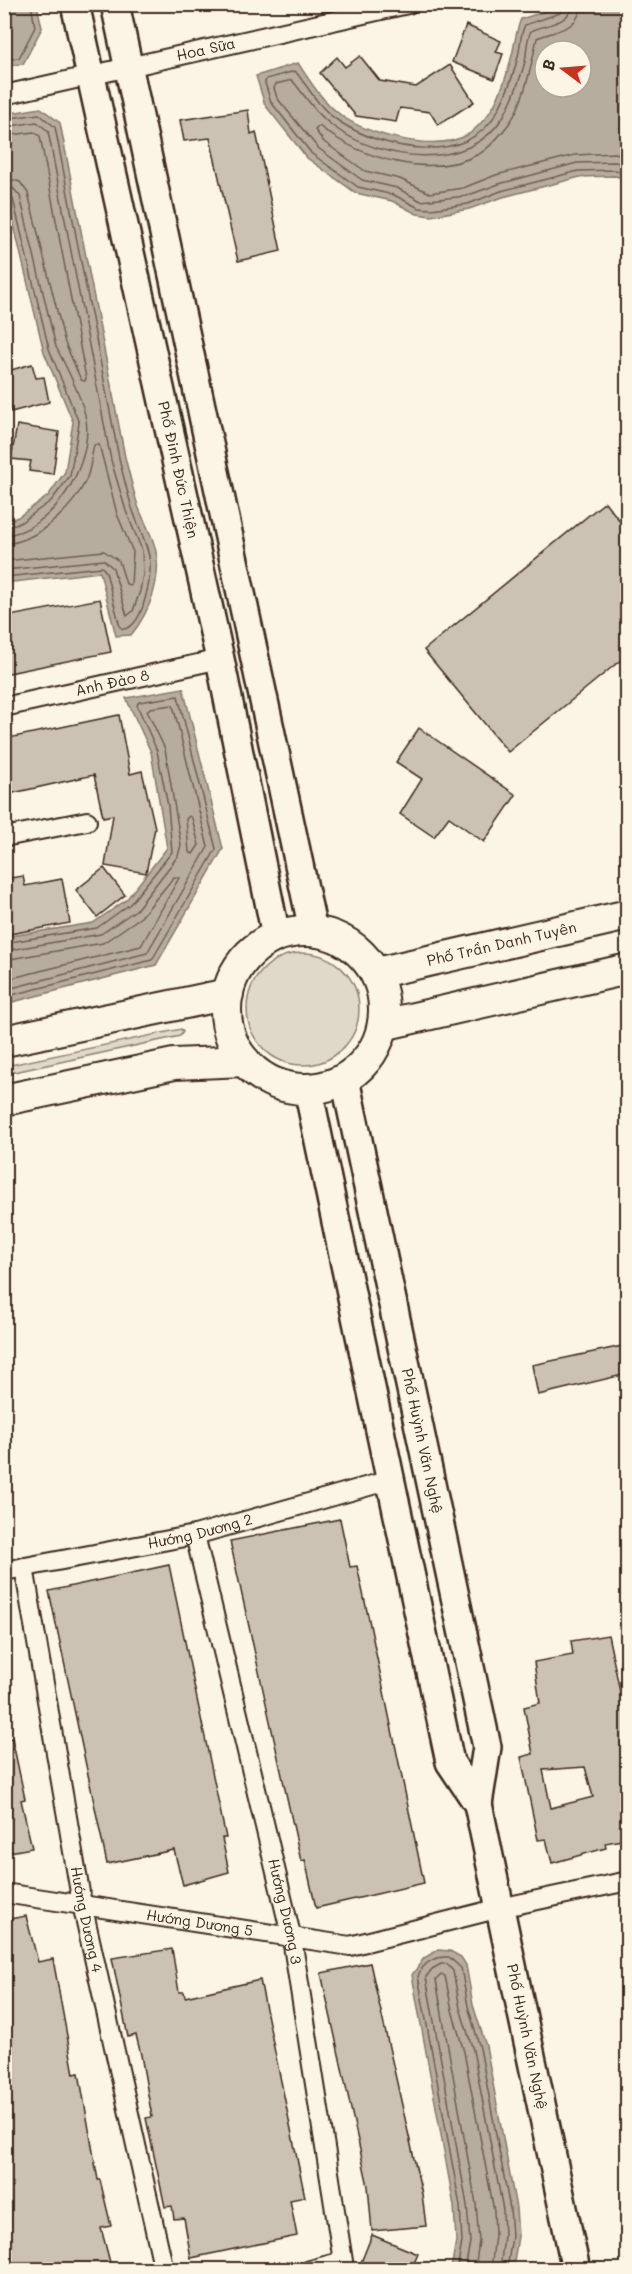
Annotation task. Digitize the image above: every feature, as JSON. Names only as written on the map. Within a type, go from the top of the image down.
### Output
[{"type":"main road","name":"Phố Trần Danh Tuyên","points":[[376,973],[627,915]]},
{"type":"main road","points":[[313,930],[333,935],[351,944],[366,958],[376,973],[384,999],[383,1025],[370,1056],[345,1079],[327,1086],[308,1089],[290,1088],[273,1083],[245,1061],[229,1030],[228,994],[234,976],[244,959],[259,945],[276,936],[294,931],[313,930]]},
{"type":"main road","points":[[383,1025],[627,969]]},
{"type":"main road","points":[[4,1041],[228,994]]},
{"type":"main road","points":[[4,1100],[174,1064],[245,1061]]},
{"type":"street","name":"Phố Đinh Đức Thiện","points":[[75,4],[220,659],[276,936]]},
{"type":"street","points":[[115,4],[313,930]]},
{"type":"street","name":"Hoa Sữa","points":[[4,95],[90,78],[407,5]]},
{"type":"street","name":"Anh Đào 8","points":[[4,706],[220,659]]},
{"type":"street","points":[[236,738],[270,729]]},
{"type":"street","points":[[4,837],[87,821]]},
{"type":"street","name":"Phố Huỳnh Văn Nghệ","points":[[345,1079],[487,1747],[478,1804],[576,2270]]},
{"type":"street","name":"Phố Huỳnh Văn Nghệ","points":[[308,1089],[450,1762],[478,1804]]},
{"type":"street","name":"Hướng Dương 2","points":[[4,1571],[195,1534],[390,1480]]},
{"type":"street","name":"Hướng Dương 3","points":[[195,1534],[292,1939],[344,2261],[310,2270]]},
{"type":"street","name":"Hướng Dương 4","points":[[24,1568],[82,1904],[164,2270]]},
{"type":"street","name":"Hướng Dương 5","points":[[4,1893],[292,1939],[351,1946],[500,1908],[627,1881]]},
{"type":"shaded area","points":[[303,953],[324,958],[342,970],[354,988],[359,1009],[354,1030],[342,1048],[324,1060],[303,1065],[282,1060],[264,1048],[252,1030],[247,1009],[252,988],[264,970],[282,958]]},
{"type":"shaded area","points":[[181,1029],[183,1032],[180,1036],[5,1074],[5,1066]]},
{"type":"water","points":[[567,4],[627,5],[627,179],[615,176],[580,177],[503,197],[469,209],[431,216],[417,214],[392,201],[356,193],[307,158],[265,105],[256,76],[298,63],[329,104],[354,123],[404,140],[440,142],[456,140],[475,129],[494,105],[507,71],[521,19]]},
{"type":"water","points":[[4,5],[37,5],[42,28],[23,64],[5,66]]},
{"type":"water","points":[[41,108],[60,123],[125,457],[138,506],[157,556],[153,593],[144,615],[131,635],[116,636],[100,572],[5,583],[5,522],[18,517],[48,496],[65,472],[73,422],[44,352],[5,188],[5,114]]},
{"type":"water","points":[[183,688],[223,849],[156,965],[5,1004],[5,937],[93,923],[126,900],[167,848],[151,752],[126,698]]},
{"type":"water","points":[[438,1950],[450,1951],[461,1957],[466,1965],[473,2005],[486,2046],[516,2208],[518,2236],[513,2269],[451,2269],[456,2241],[454,2206],[412,1975],[424,1958]]},
{"type":"building","points":[[466,25],[501,41],[496,52],[503,54],[494,79],[452,62]]},
{"type":"building","points":[[360,56],[380,81],[416,87],[450,65],[474,102],[438,125],[430,112],[400,108],[396,122],[356,116],[320,73],[337,57],[345,67]]},
{"type":"building","points":[[248,110],[251,134],[256,132],[281,251],[238,261],[210,138],[184,141],[180,120]]},
{"type":"building","points":[[32,364],[36,378],[44,377],[49,402],[11,412],[4,372]]},
{"type":"building","points":[[17,425],[59,432],[53,474],[29,471],[31,461],[11,459]]},
{"type":"building","points":[[605,502],[627,530],[627,655],[508,752],[424,650]]},
{"type":"building","points":[[100,599],[111,652],[4,674],[4,617]]},
{"type":"building","points":[[119,715],[130,774],[142,771],[155,828],[146,873],[105,866],[113,815],[103,817],[94,775],[4,795],[4,739]]},
{"type":"building","points":[[419,728],[516,795],[484,842],[449,817],[434,837],[400,814],[422,779],[396,762]]},
{"type":"building","points":[[104,868],[125,895],[97,917],[76,890]]},
{"type":"building","points":[[23,876],[25,886],[62,879],[70,923],[4,935],[4,879]]},
{"type":"building","points":[[627,1345],[627,1374],[538,1395],[532,1365]]},
{"type":"building","points":[[340,1519],[350,1567],[357,1566],[424,1883],[316,1908],[305,1860],[301,1861],[230,1541]]},
{"type":"building","points":[[169,1565],[226,1838],[222,1838],[229,1872],[183,1885],[174,1850],[107,1864],[49,1591]]},
{"type":"building","points":[[608,1635],[627,1724],[627,1839],[605,1843],[606,1848],[552,1863],[546,1839],[538,1840],[521,1757],[533,1754],[524,1707],[540,1703],[534,1662],[573,1655],[571,1641]],"holes":[[[585,1767],[593,1797],[551,1808],[543,1770]]]},
{"type":"building","points":[[12,1738],[25,1799],[21,1800],[32,1848],[4,1853],[4,1739]]},
{"type":"building","points":[[26,1916],[38,1962],[53,1959],[74,2074],[79,2073],[98,2180],[100,2180],[111,2226],[101,2228],[112,2270],[4,2270],[4,1920]]},
{"type":"building","points":[[172,1949],[179,1992],[184,1992],[185,1997],[260,1980],[305,2197],[290,2200],[297,2236],[191,2258],[184,2218],[174,2219],[172,2206],[165,2207],[146,2118],[152,2117],[141,2055],[136,2035],[128,2037],[112,1958]]},
{"type":"building","points":[[370,1963],[422,2194],[426,2226],[372,2231],[368,2186],[321,1973]]},
{"type":"building","points":[[372,2235],[418,2254],[411,2270],[358,2270]]}]
